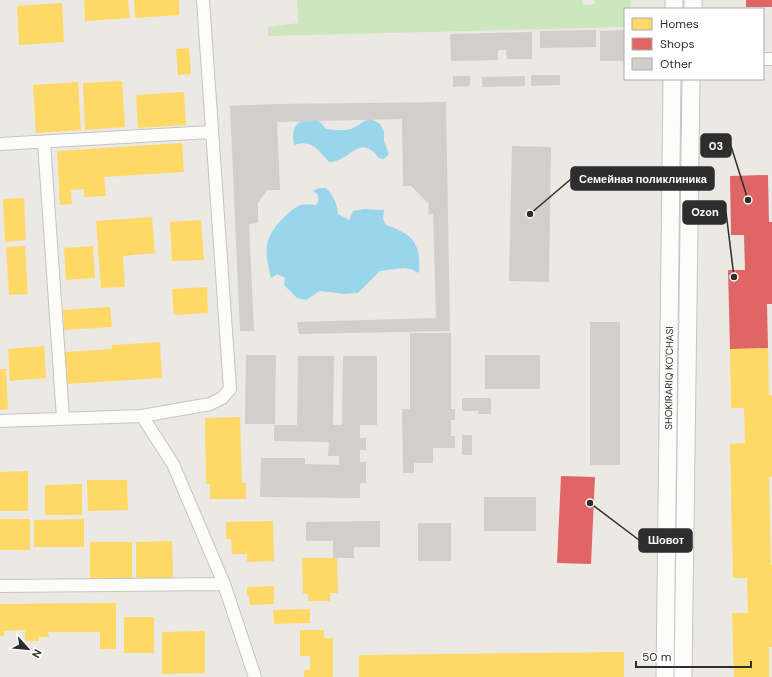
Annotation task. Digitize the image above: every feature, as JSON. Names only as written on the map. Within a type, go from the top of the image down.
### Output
[{"type":"main road","name":"SHOKIRARIQ KO'CHASI","points":[[665,677],[672,80]]},
{"type":"main road","name":"SHOKIRARIQ KO'CHASI","points":[[683,677],[690,80]]},
{"type":"street","points":[[0,421],[142,416],[210,404],[222,398],[230,389],[202,0]]},
{"type":"street","points":[[0,144],[212,132]]},
{"type":"street","points":[[44,142],[63,418]]},
{"type":"street","points":[[142,416],[173,464],[224,584],[255,677]]},
{"type":"street","points":[[0,586],[224,584]]},
{"type":"green space","points":[[297,0],[582,0],[583,5],[595,4],[595,0],[631,0],[630,8],[624,8],[624,27],[268,36],[268,27],[298,23]]},
{"type":"water","points":[[312,118],[320,122],[326,129],[338,130],[353,128],[371,119],[380,124],[384,132],[384,141],[389,154],[384,159],[379,158],[372,151],[366,148],[360,148],[344,157],[329,162],[318,150],[306,143],[294,145],[293,135],[298,123]]},
{"type":"water","points":[[319,188],[326,188],[331,193],[337,206],[338,214],[349,220],[353,211],[364,209],[384,210],[383,219],[386,225],[409,236],[417,247],[419,273],[411,269],[403,268],[380,271],[358,293],[345,294],[320,291],[306,300],[297,298],[284,285],[285,278],[277,274],[271,278],[267,248],[271,233],[282,219],[296,207],[305,204],[316,205],[319,200],[317,194],[313,191]]},
{"type":"building: Homes","points":[[84,0],[128,0],[130,18],[85,21]]},
{"type":"building: Homes","points":[[134,0],[179,0],[179,15],[135,18]]},
{"type":"building: Homes","points":[[62,3],[64,42],[19,45],[17,6]]},
{"type":"building: Homes","points":[[189,48],[191,74],[178,75],[176,49]]},
{"type":"building: Homes","points":[[122,81],[125,127],[85,130],[83,83]]},
{"type":"building: Homes","points":[[78,82],[81,130],[36,133],[33,85]]},
{"type":"building: Homes","points":[[184,92],[186,125],[138,128],[136,95]]},
{"type":"building: Homes","points":[[182,143],[184,172],[104,177],[106,196],[84,197],[84,189],[71,190],[72,204],[60,205],[57,151]]},
{"type":"building: Homes","points":[[24,198],[26,240],[5,242],[3,199]]},
{"type":"building: Homes","points":[[152,217],[155,253],[123,256],[125,287],[101,288],[96,221]]},
{"type":"building: Homes","points":[[201,220],[204,260],[172,261],[170,222]]},
{"type":"building: Homes","points":[[25,246],[28,294],[9,295],[6,247]]},
{"type":"building: Homes","points":[[93,246],[95,278],[66,280],[64,248]]},
{"type":"building: Homes","points":[[207,287],[208,313],[174,315],[172,289]]},
{"type":"building: Homes","points":[[110,307],[112,327],[64,330],[63,310]]},
{"type":"building: Homes","points":[[160,342],[162,378],[66,384],[64,352],[112,349],[112,345]]},
{"type":"building: Homes","points":[[44,346],[46,378],[10,381],[8,349]]},
{"type":"building: Homes","points":[[768,348],[769,395],[772,395],[772,477],[769,477],[772,565],[772,647],[769,647],[769,677],[734,677],[732,613],[748,613],[747,578],[733,578],[730,444],[745,443],[744,408],[731,408],[730,349]]},
{"type":"building: Homes","points":[[0,369],[6,369],[8,409],[0,410]]},
{"type":"building: Homes","points":[[240,417],[242,483],[246,483],[246,499],[210,499],[210,484],[206,484],[205,418]]},
{"type":"building: Homes","points":[[28,471],[28,511],[0,511],[0,472]]},
{"type":"building: Homes","points":[[87,480],[127,480],[128,510],[88,511]]},
{"type":"building: Homes","points":[[82,484],[82,515],[45,515],[45,485]]},
{"type":"building: Homes","points":[[0,519],[30,519],[30,550],[0,550]]},
{"type":"building: Homes","points":[[84,519],[84,547],[34,547],[34,520]]},
{"type":"building: Homes","points":[[273,521],[274,561],[247,562],[247,554],[232,554],[231,539],[226,539],[226,522]]},
{"type":"building: Homes","points":[[172,541],[173,580],[136,580],[136,542]]},
{"type":"building: Homes","points":[[90,542],[132,542],[132,581],[90,581]]},
{"type":"building: Homes","points":[[302,558],[337,558],[338,593],[330,593],[330,601],[308,601],[308,594],[303,594]]},
{"type":"building: Homes","points":[[274,586],[274,604],[250,605],[249,595],[247,595],[247,587]]},
{"type":"building: Homes","points":[[116,603],[116,649],[100,649],[100,632],[48,632],[49,637],[39,637],[39,641],[25,641],[25,630],[4,631],[4,636],[0,636],[0,604]]},
{"type":"building: Homes","points":[[310,609],[310,623],[274,624],[273,610]]},
{"type":"building: Homes","points":[[124,617],[154,617],[154,653],[124,653]]},
{"type":"building: Homes","points":[[300,630],[324,630],[324,638],[333,638],[333,677],[304,677],[304,670],[310,670],[310,656],[300,656]]},
{"type":"building: Homes","points":[[205,631],[205,673],[162,674],[162,632]]},
{"type":"building: Homes","points":[[624,652],[624,677],[359,677],[359,655]]},
{"type":"building: Shops","points":[[746,0],[772,0],[772,7],[746,7]]},
{"type":"building: Shops","points":[[768,175],[769,222],[772,222],[772,304],[767,304],[768,348],[730,349],[728,270],[745,270],[744,235],[731,235],[730,176]]},
{"type":"building: Shops","points":[[561,476],[595,477],[591,564],[557,563]]},
{"type":"building: Other","points":[[596,30],[596,47],[540,48],[540,31]]},
{"type":"building: Other","points":[[624,30],[624,61],[600,61],[600,31]]},
{"type":"building: Other","points":[[532,32],[532,59],[507,59],[506,50],[498,50],[498,60],[451,61],[450,34]]},
{"type":"building: Other","points":[[531,75],[560,75],[560,85],[531,86]]},
{"type":"building: Other","points":[[453,76],[470,76],[470,86],[453,87]]},
{"type":"building: Other","points":[[525,76],[525,86],[482,87],[482,77]]},
{"type":"building: Other","points":[[446,102],[450,331],[299,334],[297,322],[436,318],[433,214],[428,214],[429,204],[411,186],[403,186],[402,119],[277,122],[280,190],[267,190],[258,203],[258,223],[249,224],[254,331],[240,331],[230,106]]},
{"type":"building: Other","points":[[512,146],[551,147],[549,282],[509,281]]},
{"type":"building: Other","points":[[590,322],[620,322],[620,465],[590,465]]},
{"type":"building: Other","points":[[410,333],[451,333],[451,409],[455,409],[455,420],[451,420],[451,436],[455,436],[455,448],[433,448],[433,463],[414,463],[414,473],[403,473],[402,409],[410,409]]},
{"type":"building: Other","points":[[246,355],[276,355],[275,424],[245,424]]},
{"type":"building: Other","points":[[485,355],[540,355],[540,389],[485,389]]},
{"type":"building: Other","points":[[298,356],[334,356],[333,425],[342,425],[343,356],[377,356],[377,425],[360,425],[360,438],[366,438],[366,450],[360,450],[360,462],[366,462],[366,483],[360,483],[360,498],[260,497],[261,458],[305,458],[305,464],[339,465],[339,456],[328,456],[329,442],[274,441],[274,425],[297,425]]},
{"type":"building: Other","points":[[462,398],[491,398],[491,414],[478,414],[478,411],[462,411]]},
{"type":"building: Other","points":[[462,435],[472,435],[472,455],[462,455]]},
{"type":"building: Other","points":[[484,497],[536,497],[536,531],[484,531]]},
{"type":"building: Other","points":[[380,521],[380,547],[354,547],[354,558],[333,558],[333,541],[306,541],[306,522]]},
{"type":"building: Other","points":[[418,523],[451,523],[451,561],[418,561]]},
{"type":"place","name":"03","points":[[748,200]]},
{"type":"place","name":"Семейная поликлиника","points":[[530,214]]},
{"type":"place","name":"Ozon","points":[[734,277]]},
{"type":"place","name":"Шовот","points":[[590,503]]}]
